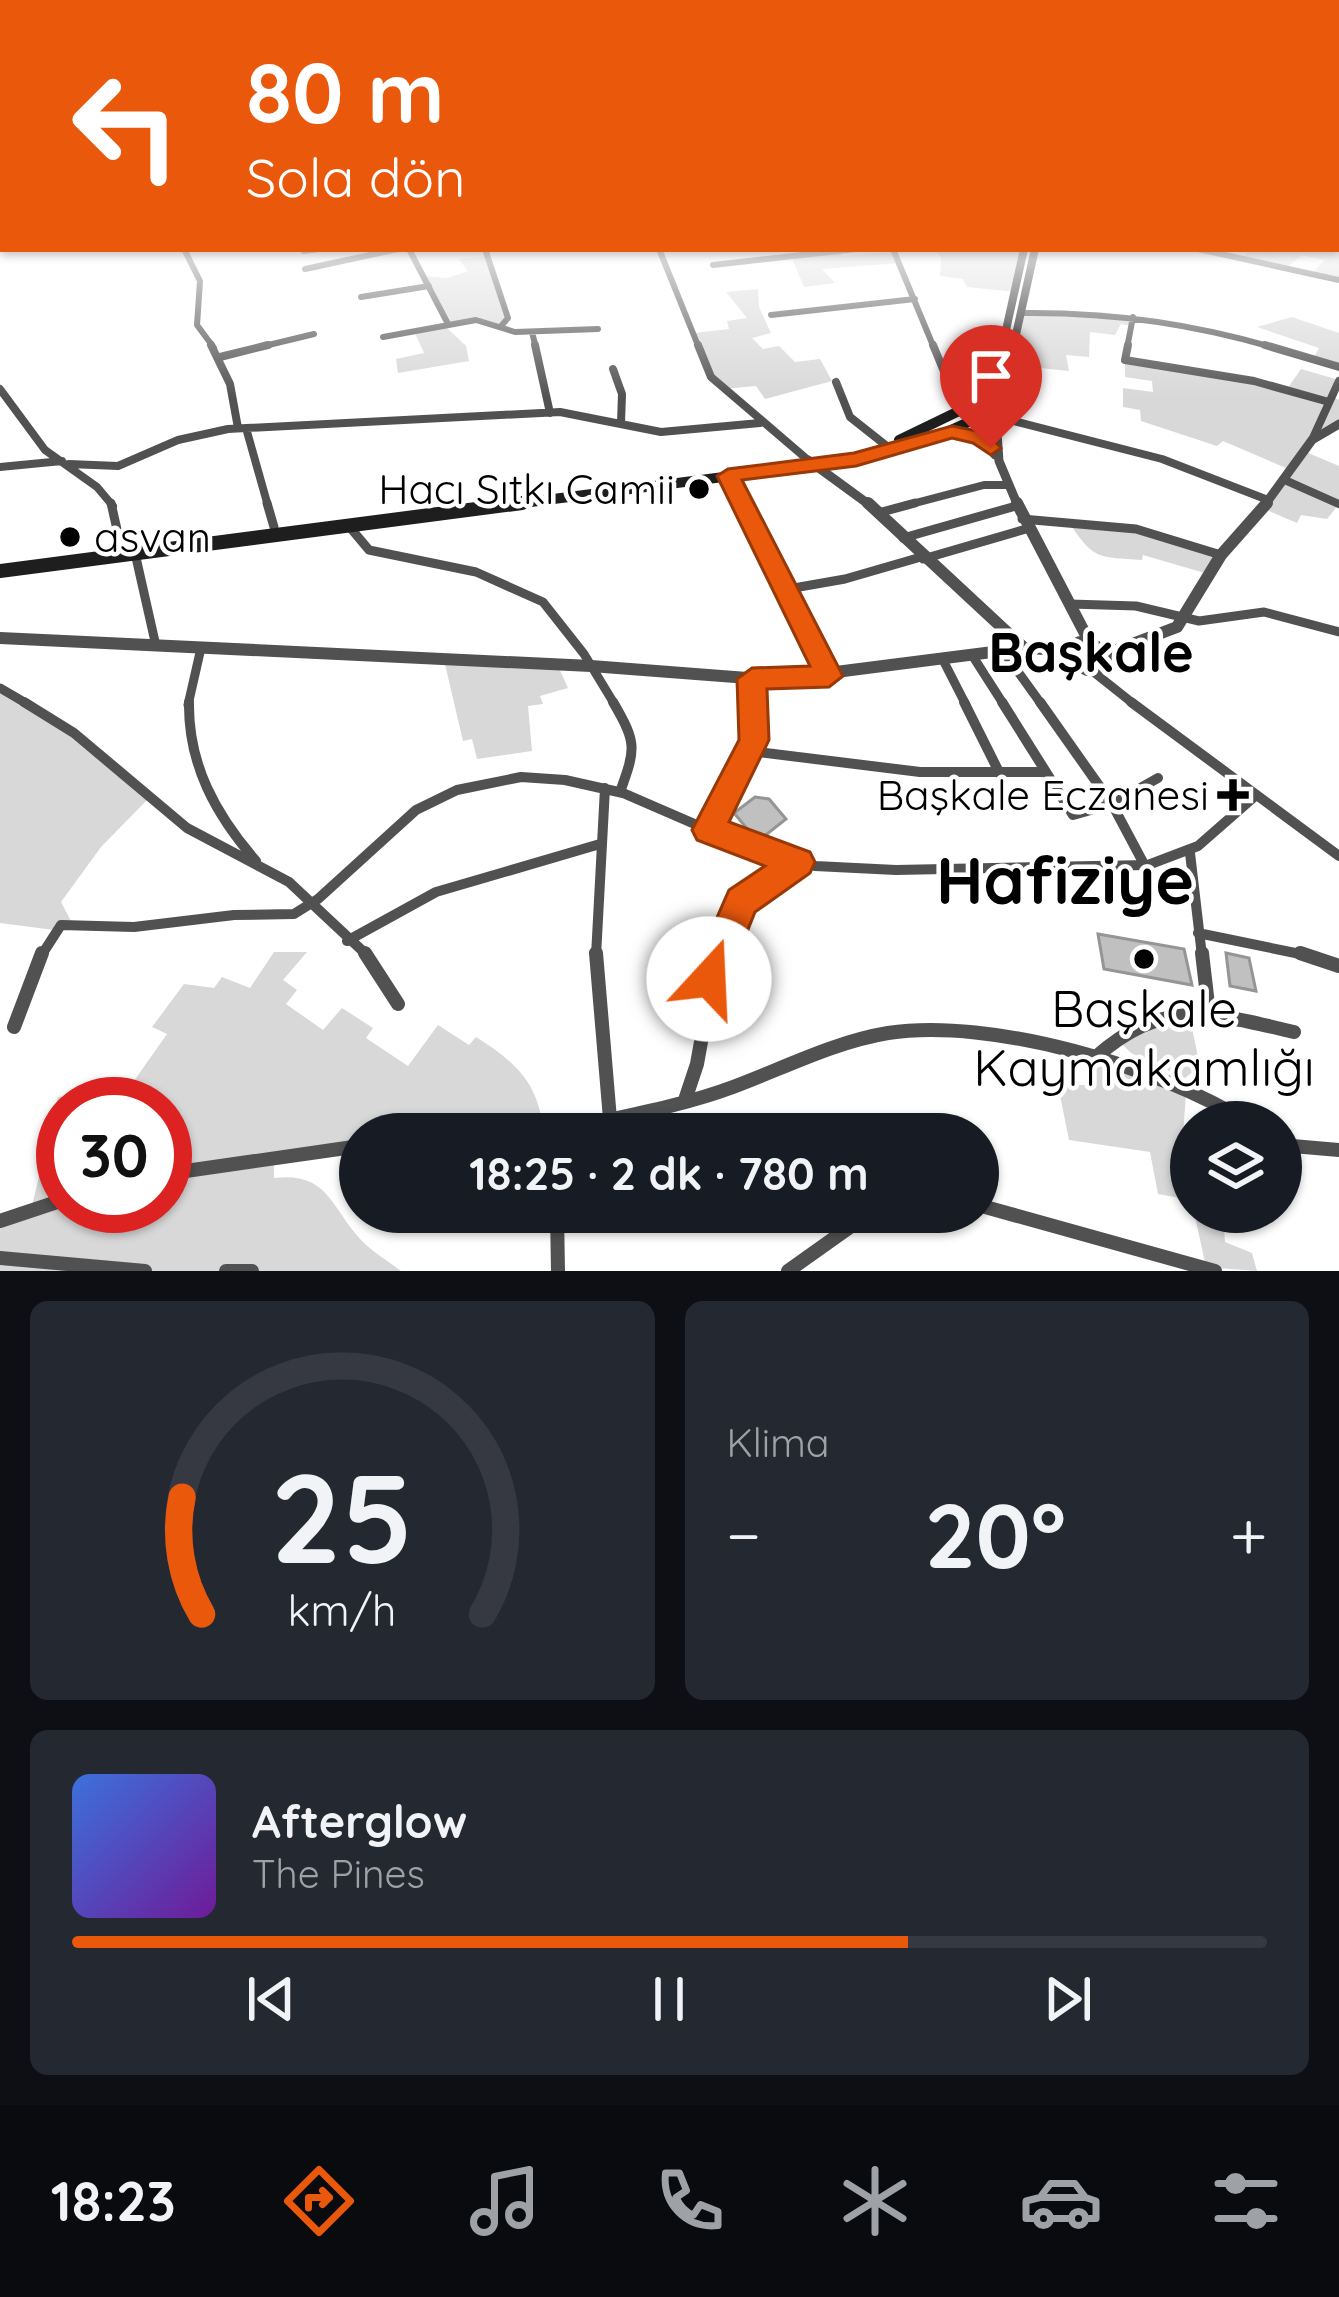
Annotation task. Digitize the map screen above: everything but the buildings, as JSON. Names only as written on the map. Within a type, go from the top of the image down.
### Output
[{"type":"main road","points":[[889,447],[934,427],[966,404],[997,370],[1017,280]]},
{"type":"main road","points":[[998,415],[1029,280]]},
{"type":"main road","points":[[966,404],[998,415]]},
{"type":"main road","points":[[966,404],[974,420]]},
{"type":"main road","points":[[0,567],[728,476],[889,447],[998,415]]},
{"type":"main road","points":[[0,567],[274,527],[812,462]]},
{"type":"street","points":[[200,280],[197,325],[220,357],[274,527]]},
{"type":"street","points":[[426,280],[448,324]]},
{"type":"street","points":[[498,280],[508,320],[502,325]]},
{"type":"street","points":[[671,280],[706,368],[760,423],[878,513],[1024,648]]},
{"type":"street","points":[[907,280],[948,381],[966,404]]},
{"type":"street","points":[[361,297],[429,286]]},
{"type":"street","points":[[771,315],[915,298]]},
{"type":"street","points":[[1023,313],[1096,312],[1221,331],[1339,367]]},
{"type":"street","points":[[1133,317],[1126,360],[1254,381],[1329,402]]},
{"type":"street","points":[[382,338],[482,320],[511,331],[598,328]]},
{"type":"street","points":[[532,332],[550,413]]},
{"type":"street","points":[[220,357],[314,334]]},
{"type":"street","points":[[613,369],[622,394],[621,422]]},
{"type":"street","points":[[1106,654],[1168,632],[1184,617],[1221,555],[1287,481],[1339,381]]},
{"type":"street","points":[[836,382],[850,417],[889,447]]},
{"type":"street","points":[[0,389],[40,445],[105,494],[118,519],[121,547]]},
{"type":"street","points":[[0,467],[118,466],[178,440],[242,428],[575,412],[669,432],[760,423]]},
{"type":"street","points":[[999,461],[998,415],[1162,459],[1268,500]]},
{"type":"street","points":[[974,420],[999,461],[1024,524],[1090,643],[1106,654]]},
{"type":"street","points":[[1312,440],[1339,424]]},
{"type":"street","points":[[952,432],[985,441]]},
{"type":"street","points":[[728,476],[829,676]]},
{"type":"street","points":[[1287,481],[1339,504]]},
{"type":"street","points":[[878,513],[984,485],[1007,484]]},
{"type":"street","points":[[903,538],[1016,506]]},
{"type":"street","points":[[788,589],[922,558],[1024,524],[1136,529],[1221,555]]},
{"type":"street","points":[[348,525],[369,550],[476,572],[535,596],[556,614],[635,744],[620,792]]},
{"type":"street","points":[[135,553],[136,580],[155,615],[156,646]]},
{"type":"street","points":[[1070,604],[1136,605],[1204,621],[1264,613],[1339,632]]},
{"type":"street","points":[[0,638],[591,666],[752,679],[829,676],[1024,648],[1066,650],[1074,643],[1090,643]]},
{"type":"street","points":[[201,648],[188,683],[190,747],[223,822],[260,865]]},
{"type":"street","points":[[1066,650],[1072,662],[1091,670],[1254,797],[1339,856]]},
{"type":"street","points":[[1002,651],[1112,804],[1145,866]]},
{"type":"street","points":[[1091,670],[1105,667],[1106,654]]},
{"type":"street","points":[[972,656],[1073,815],[1112,804],[1158,778]]},
{"type":"street","points":[[943,660],[1000,774]]},
{"type":"street","points":[[708,830],[756,731],[752,679]]},
{"type":"street","points":[[0,688],[74,733],[187,828],[289,882],[378,967],[398,1004]]},
{"type":"street","points":[[750,751],[892,769],[1045,772]]},
{"type":"street","points":[[14,1027],[47,941],[61,925],[176,925],[234,915],[294,914],[312,904],[402,819],[442,796],[521,777],[620,792],[798,862],[896,870],[1145,866],[1190,853],[1218,835],[1254,797]]},
{"type":"street","points":[[605,788],[595,966],[609,1113]]},
{"type":"street","points":[[347,941],[380,918],[457,886],[600,844]]},
{"type":"street","points":[[1190,853],[1209,1013]]},
{"type":"street","points":[[685,1100],[698,1061],[709,979],[730,920],[751,892],[798,862]]},
{"type":"street","points":[[1198,932],[1271,945],[1339,966]]},
{"type":"street","points":[[1096,1057],[1140,1021],[1160,1014],[1209,1013],[1294,1032]]},
{"type":"street","points":[[634,1113],[890,1033],[1014,1035],[1096,1057],[1207,1101]]},
{"type":"street","points":[[1302,1147],[1339,1150]]},
{"type":"street","points":[[192,1170],[339,1149]]},
{"type":"street","points":[[999,1208],[1093,1238],[1149,1247],[1215,1271]]},
{"type":"street","points":[[0,1221],[36,1209]]},
{"type":"street","points":[[557,1233],[558,1271]]},
{"type":"street","points":[[788,1271],[841,1233]]},
{"type":"street","points":[[0,1258],[145,1271]]},
{"type":"street","points":[[226,1271],[252,1271]]},
{"type":"shaded area","points":[[427,280],[496,280],[508,320],[502,325],[476,320],[448,324]]},
{"type":"shaded area","points":[[801,280],[835,283],[804,287]]},
{"type":"shaded area","points":[[964,280],[1018,280],[1016,292],[967,287]]},
{"type":"shaded area","points":[[758,289],[759,307],[771,333],[752,338],[763,349],[779,346],[795,362],[820,359],[832,381],[765,399],[756,386],[723,389],[711,377],[694,333],[729,329],[727,321],[747,318],[726,292]]},
{"type":"shaded area","points":[[1101,312],[1133,317],[1131,326],[1121,324],[1115,335],[1090,332],[1089,357],[1066,355],[1069,371],[1010,365],[1023,313]]},
{"type":"shaded area","points":[[1292,317],[1339,333],[1339,367],[1313,359],[1319,348],[1257,327]]},
{"type":"shaded area","points":[[444,325],[466,346],[469,361],[398,373],[396,359],[424,353],[414,331]]},
{"type":"shaded area","points":[[1125,360],[1287,389],[1301,369],[1339,380],[1332,396],[1339,400],[1339,424],[1322,432],[1306,452],[1339,466],[1339,504],[1327,519],[1301,515],[1297,523],[1262,508],[1293,471],[1223,441],[1217,446],[1141,421],[1140,410],[1123,407],[1123,388],[1153,392],[1152,381],[1125,377]]},
{"type":"shaded area","points":[[1069,522],[1110,525],[1221,555],[1208,574],[1143,555],[1142,560],[1106,557],[1084,544]]},
{"type":"shaded area","points":[[444,660],[557,664],[568,688],[540,696],[543,704],[528,706],[532,751],[477,759],[472,739],[463,741]]},
{"type":"shaded area","points":[[0,688],[45,712],[149,798],[101,847],[61,902],[72,923],[54,930],[0,923]]},
{"type":"shaded area","points":[[274,952],[307,952],[283,980],[297,990],[286,1004],[323,1030],[342,1008],[373,1028],[366,1038],[408,1066],[438,1025],[469,1045],[476,1037],[523,1076],[540,1113],[339,1113],[339,1149],[274,1158],[274,1178],[318,1186],[339,1210],[339,1233],[356,1233],[401,1271],[0,1271],[0,1221],[31,1210],[36,1189],[36,1233],[192,1233],[192,1077],[137,1077],[167,1034],[152,1027],[184,984],[214,988],[222,977],[250,988]]},
{"type":"shaded area","points":[[1190,1019],[1200,1066],[1185,1078],[1131,1053],[1122,1044],[1152,1023]]},
{"type":"shaded area","points":[[1089,1054],[1186,1094],[1186,1101],[1170,1101],[1170,1196],[1158,1194],[1150,1152],[1069,1140],[1058,1085],[1095,1085]]},
{"type":"shaded area","points":[[1199,1233],[1224,1233],[1225,1242],[1252,1253],[1257,1271],[1206,1267]]},
{"type":"place","name":"Hacı Sıtkı Camii","points":[[699,489]]},
{"type":"place","name":"asvan","points":[[70,537]]},
{"type":"place","name":"Başkale Eczanesi","points":[[1233,795]]},
{"type":"place","name":"Başkale Kaymakamlığı","points":[[1144,959]]},
{"type":"district","name":"Başkale","points":[[1091,653]]},
{"type":"district","name":"Hafiziye","points":[[1065,881]]},
{"type":"route","points":[[709,979],[730,920],[742,901],[798,862],[708,830],[754,740],[752,679],[829,676],[728,476],[856,459],[952,432],[980,438],[991,448]]}]
